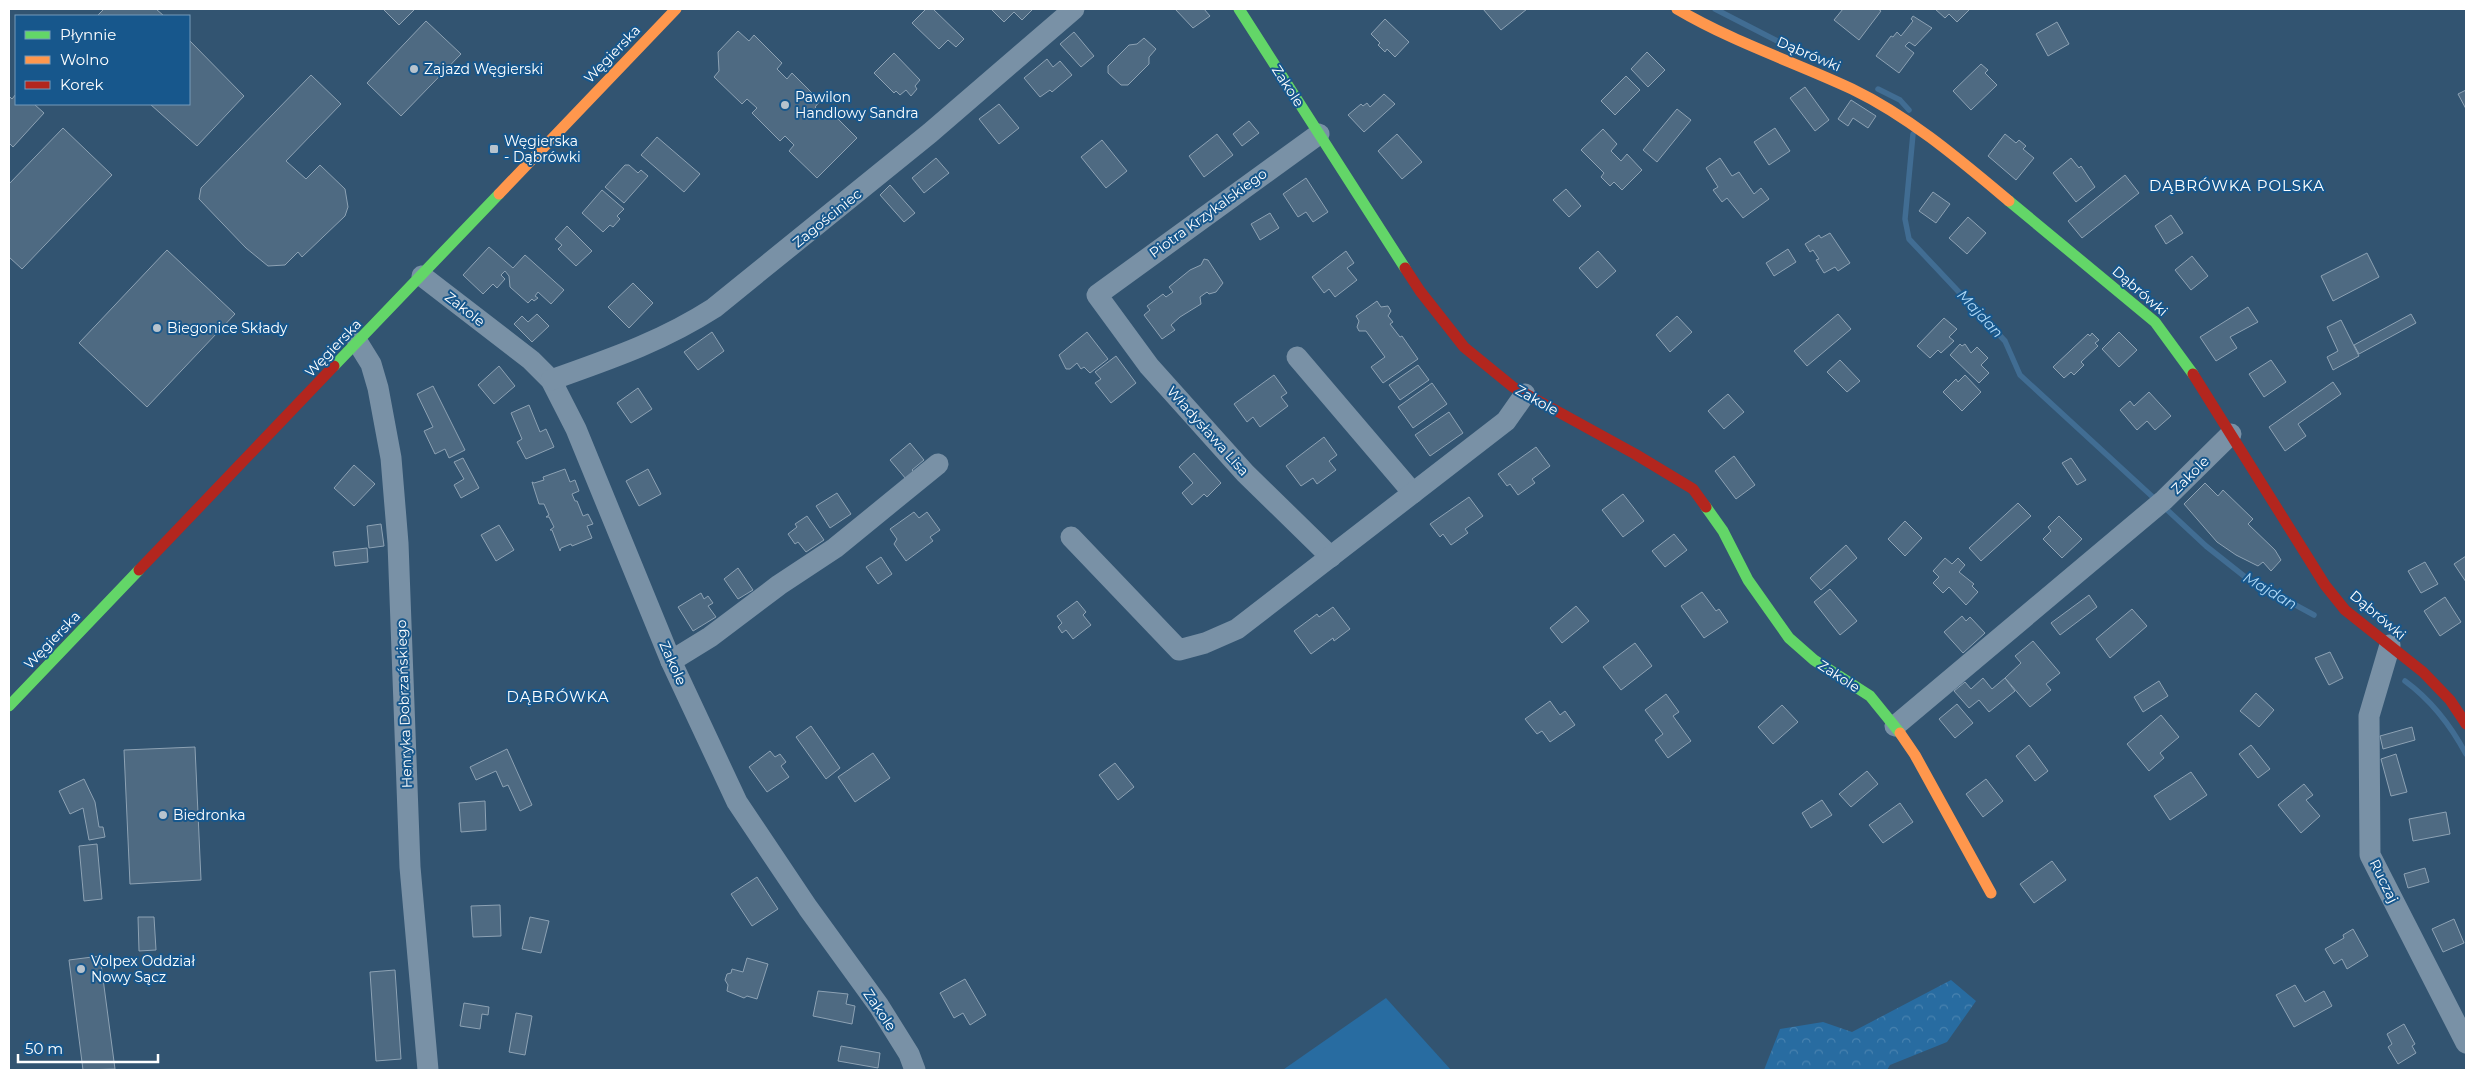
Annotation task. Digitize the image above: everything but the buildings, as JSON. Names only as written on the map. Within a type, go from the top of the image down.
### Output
[{"type":"street","name":"Węgierska","points":[[9,706],[676,9]]},
{"type":"street","name":"Zagościniec","points":[[551,380],[651,344],[686,326],[714,308],[930,134],[1074,9]]},
{"type":"street","name":"Zakole","points":[[1239,9],[1420,291],[1464,347],[1513,387],[1635,454],[1693,489],[1723,531],[1748,580],[1789,638],[1814,660],[1870,696],[1895,726],[1919,763],[1991,893]]},
{"type":"street","name":"Dąbrówki","points":[[1677,9],[1709,28],[1854,90],[1935,139],[2155,322],[2187,364],[2325,585],[2345,610],[2423,672],[2450,700],[2466,724]]},
{"type":"street","name":"Piotra Krzykalskiego","points":[[1097,294],[1319,134]]},
{"type":"street","name":"Zakole","points":[[422,276],[531,360],[551,380],[576,429],[671,661],[737,802],[808,908],[879,1006],[909,1054],[915,1070]]},
{"type":"street","name":"Władysława Lisa","points":[[1097,294],[1149,366],[1245,473],[1330,557]]},
{"type":"street","name":"Henryka Dobrzańskiego","points":[[358,343],[371,364],[378,388],[391,458],[398,553],[410,867],[428,1070]]},
{"type":"street","points":[[1297,357],[1413,493]]},
{"type":"street","points":[[1071,538],[1179,650],[1205,643],[1237,629],[1506,421],[1525,394]]},
{"type":"street","name":"Zakole","points":[[1895,726],[2161,503],[2231,434]]},
{"type":"street","points":[[671,661],[710,637],[779,585],[835,548],[938,464]]},
{"type":"street","name":"Ruczaj","points":[[2390,646],[2369,716],[2370,856],[2466,1043]]},
{"type":"green space","points":[[1951,980],[1976,1001],[1947,1042],[1890,1065],[1887,1070],[1764,1070],[1780,1029],[1823,1022],[1852,1032]]},
{"type":"green space","points":[[1386,998],[1451,1070],[1283,1070],[1287,1067]]},
{"type":"waterway","name":"Majdan","points":[[1715,9],[1797,51]]},
{"type":"waterway","name":"Majdan","points":[[1878,89],[1900,100],[1909,110]]},
{"type":"waterway","name":"Majdan","points":[[1913,134],[1905,219],[1909,239],[2005,341],[2020,375],[2156,500]]},
{"type":"waterway","name":"Majdan","points":[[2163,506],[2206,546],[2249,580],[2314,615]]},
{"type":"waterway","name":"Majdan","points":[[2405,681],[2440,714],[2466,754]]},
{"type":"traffic: fast","points":[[1239,9],[1405,268]]},
{"type":"traffic: fast","points":[[334,366],[499,194]]},
{"type":"traffic: fast","points":[[2009,201],[2155,322],[2193,374]]},
{"type":"traffic: fast","points":[[1706,507],[1723,531],[1748,580],[1789,638],[1814,660],[1870,696],[1900,733]]},
{"type":"traffic: fast","points":[[9,706],[139,570]]},
{"type":"traffic: slow","points":[[499,194],[676,9]]},
{"type":"traffic: slow","points":[[1677,9],[1720,32],[1830,79],[1873,100],[1934,140],[2009,201]]},
{"type":"traffic: slow","points":[[1900,733],[1915,755],[1991,893]]},
{"type":"traffic: jam","points":[[1405,268],[1420,291],[1464,347],[1513,387],[1635,454],[1693,489],[1706,507]]},
{"type":"traffic: jam","points":[[139,570],[334,366]]},
{"type":"traffic: jam","points":[[2193,374],[2325,585],[2345,610],[2423,672],[2450,700],[2466,724]]},
{"type":"place","name":"Zajazd Węgierski","points":[[414,69]]},
{"type":"place","name":"Pawilon Handlowy Sandra","points":[[785,105]]},
{"type":"place","name":"Węgierska - Dąbrówki","points":[[494,149]]},
{"type":"place","name":"Biegonice Składy","points":[[157,328]]},
{"type":"place","name":"Biedronka","points":[[163,815]]},
{"type":"place","name":"Volpex Oddział Nowy Sącz","points":[[81,969]]},
{"type":"district","name":"DĄBRÓWKA POLSKA","points":[[2237,186]]},
{"type":"district","name":"DĄBRÓWKA","points":[[558,697]]}]
